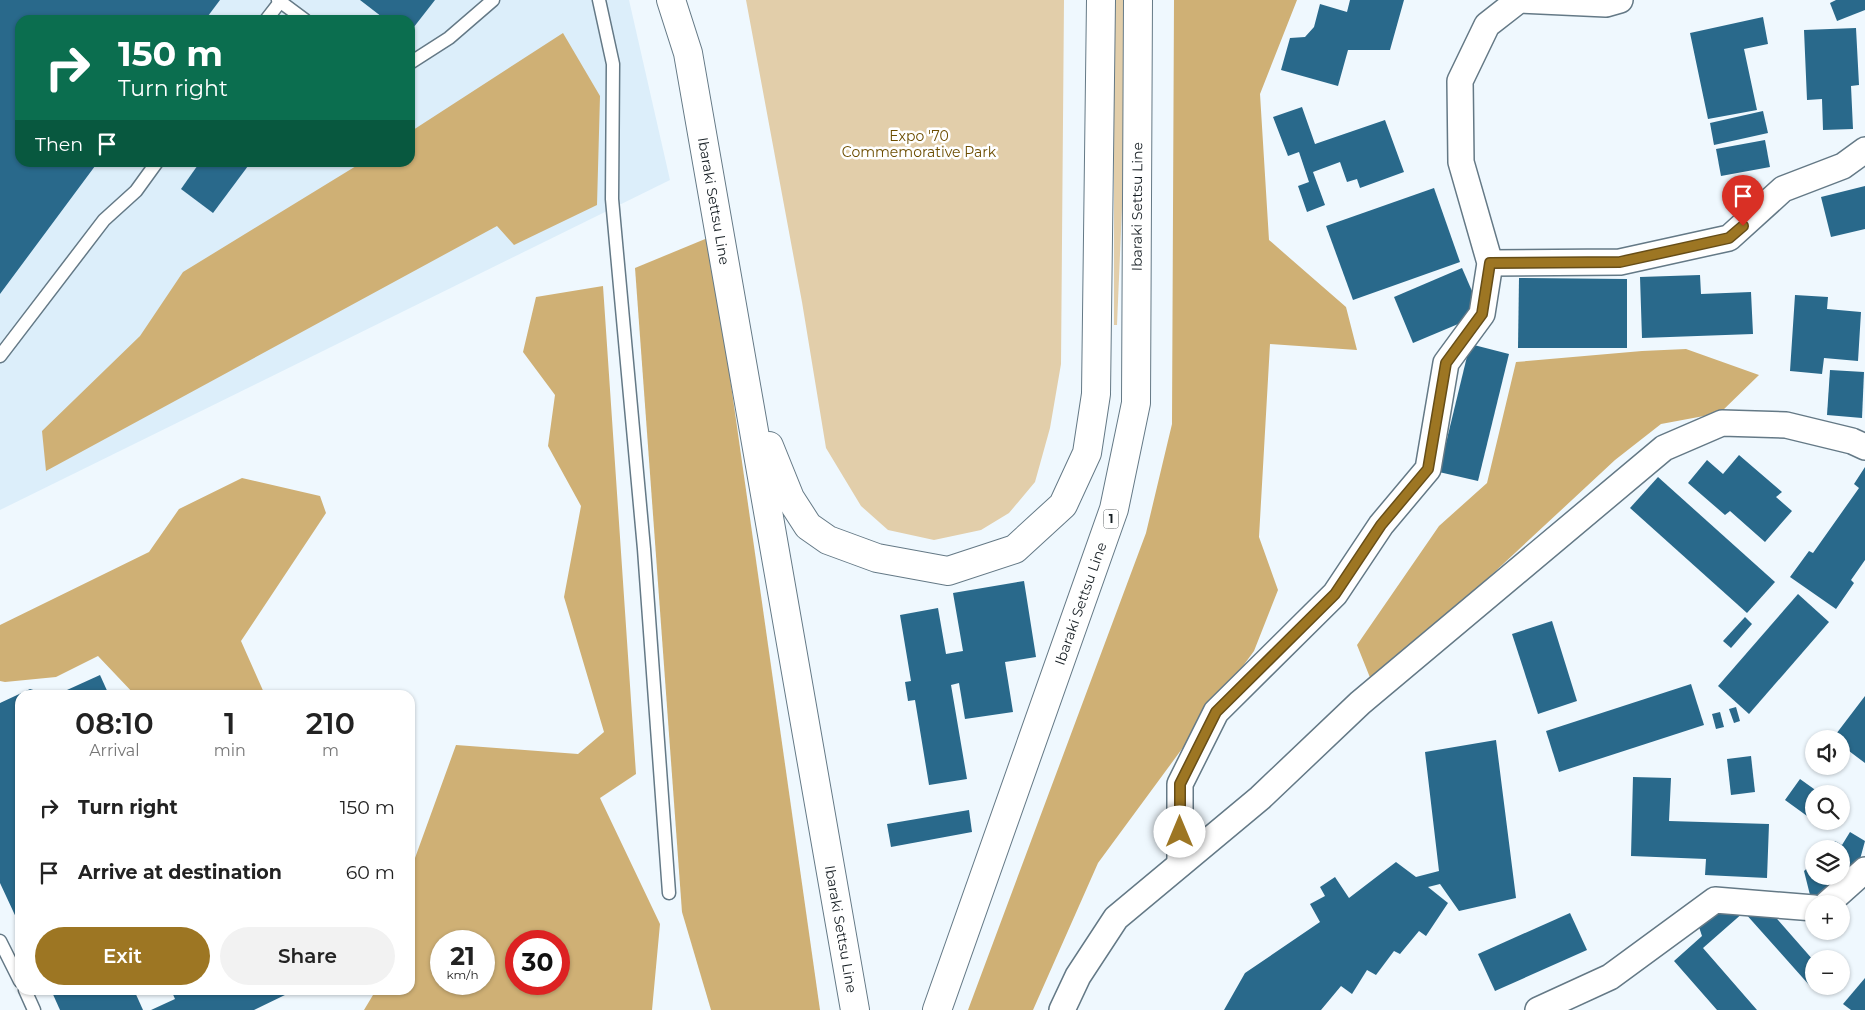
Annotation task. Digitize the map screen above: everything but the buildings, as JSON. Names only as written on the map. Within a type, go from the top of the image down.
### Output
[{"type":"main road","name":"Ibaraki Settsu Line","points":[[671,0],[688,53],[855,1010]]},
{"type":"main road","name":"Ibaraki Settsu Line","points":[[750,404],[790,498],[808,526],[828,540],[877,558],[948,571],[1015,549],[1063,505],[1087,454],[1096,394],[1101,0]]},
{"type":"main road","name":"Ibaraki Settsu Line","points":[[937,1010],[1114,509],[1136,403],[1138,0]]},
{"type":"street","points":[[1180,864],[1180,784],[1216,712],[1335,594],[1381,525],[1428,469],[1446,363],[1482,314],[1490,263],[1461,162],[1460,81],[1487,25],[1518,0],[1606,4],[1620,0]]},
{"type":"street","points":[[1490,263],[1620,262],[1729,238],[1783,189],[1843,166],[1865,150]]},
{"type":"street","points":[[1062,1010],[1078,976],[1116,918],[1260,798],[1360,703],[1664,448],[1722,423],[1786,425],[1852,441],[1865,447]]},
{"type":"street","points":[[1837,895],[1865,870]]},
{"type":"street","points":[[1538,1010],[1610,978],[1715,900],[1805,907]]},
{"type":"lane","points":[[415,60],[449,38],[493,0]]},
{"type":"lane","points":[[599,0],[613,64],[612,199],[644,549],[669,893]]},
{"type":"lane","points":[[269,15],[279,1],[298,15]]},
{"type":"lane","points":[[0,356],[104,220],[136,191],[153,167]]},
{"type":"lane","points":[[0,940],[15,971]]},
{"type":"lane","points":[[26,995],[34,1010]]},
{"type":"shaded area","points":[[0,0],[629,0],[670,180],[0,510]]},
{"type":"shaded area","points":[[1174,0],[1297,0],[1260,94],[1269,240],[1346,307],[1357,350],[1270,344],[1259,537],[1278,590],[1254,651],[1098,863],[1033,1010],[968,1010],[1146,533],[1172,424]]},
{"type":"shaded area","points":[[563,33],[600,96],[597,205],[514,245],[497,226],[46,471],[42,431],[140,336],[183,272],[354,167],[415,167],[415,129]]},
{"type":"shaded area","points":[[710,237],[820,1010],[711,1010],[682,912],[635,268]]},
{"type":"shaded area","points":[[603,286],[636,774],[600,798],[660,924],[652,1010],[364,1010],[373,995],[415,995],[415,858],[456,745],[578,754],[604,732],[564,597],[581,506],[548,446],[555,395],[523,352],[536,297]]},
{"type":"shaded area","points":[[1686,349],[1759,375],[1720,413],[1661,424],[1615,460],[1373,685],[1357,645],[1439,526],[1487,483],[1516,362]]},
{"type":"shaded area","points":[[242,478],[320,496],[326,513],[241,641],[263,690],[130,690],[98,656],[56,677],[0,681],[0,625],[149,552],[179,509]]},
{"type":"green space","name":"Expo '70 Commemorative Park","points":[[746,0],[1064,0],[1061,364],[1050,428],[1035,482],[1009,513],[981,530],[934,540],[888,530],[861,506],[826,448],[802,302]]},
{"type":"green space","points":[[1114,0],[1124,0],[1124,160],[1117,325],[1114,325]]},
{"type":"route","points":[[1180,832],[1180,784],[1216,712],[1335,594],[1381,525],[1428,469],[1446,363],[1482,314],[1490,263],[1620,262],[1729,238],[1743,226]]}]
